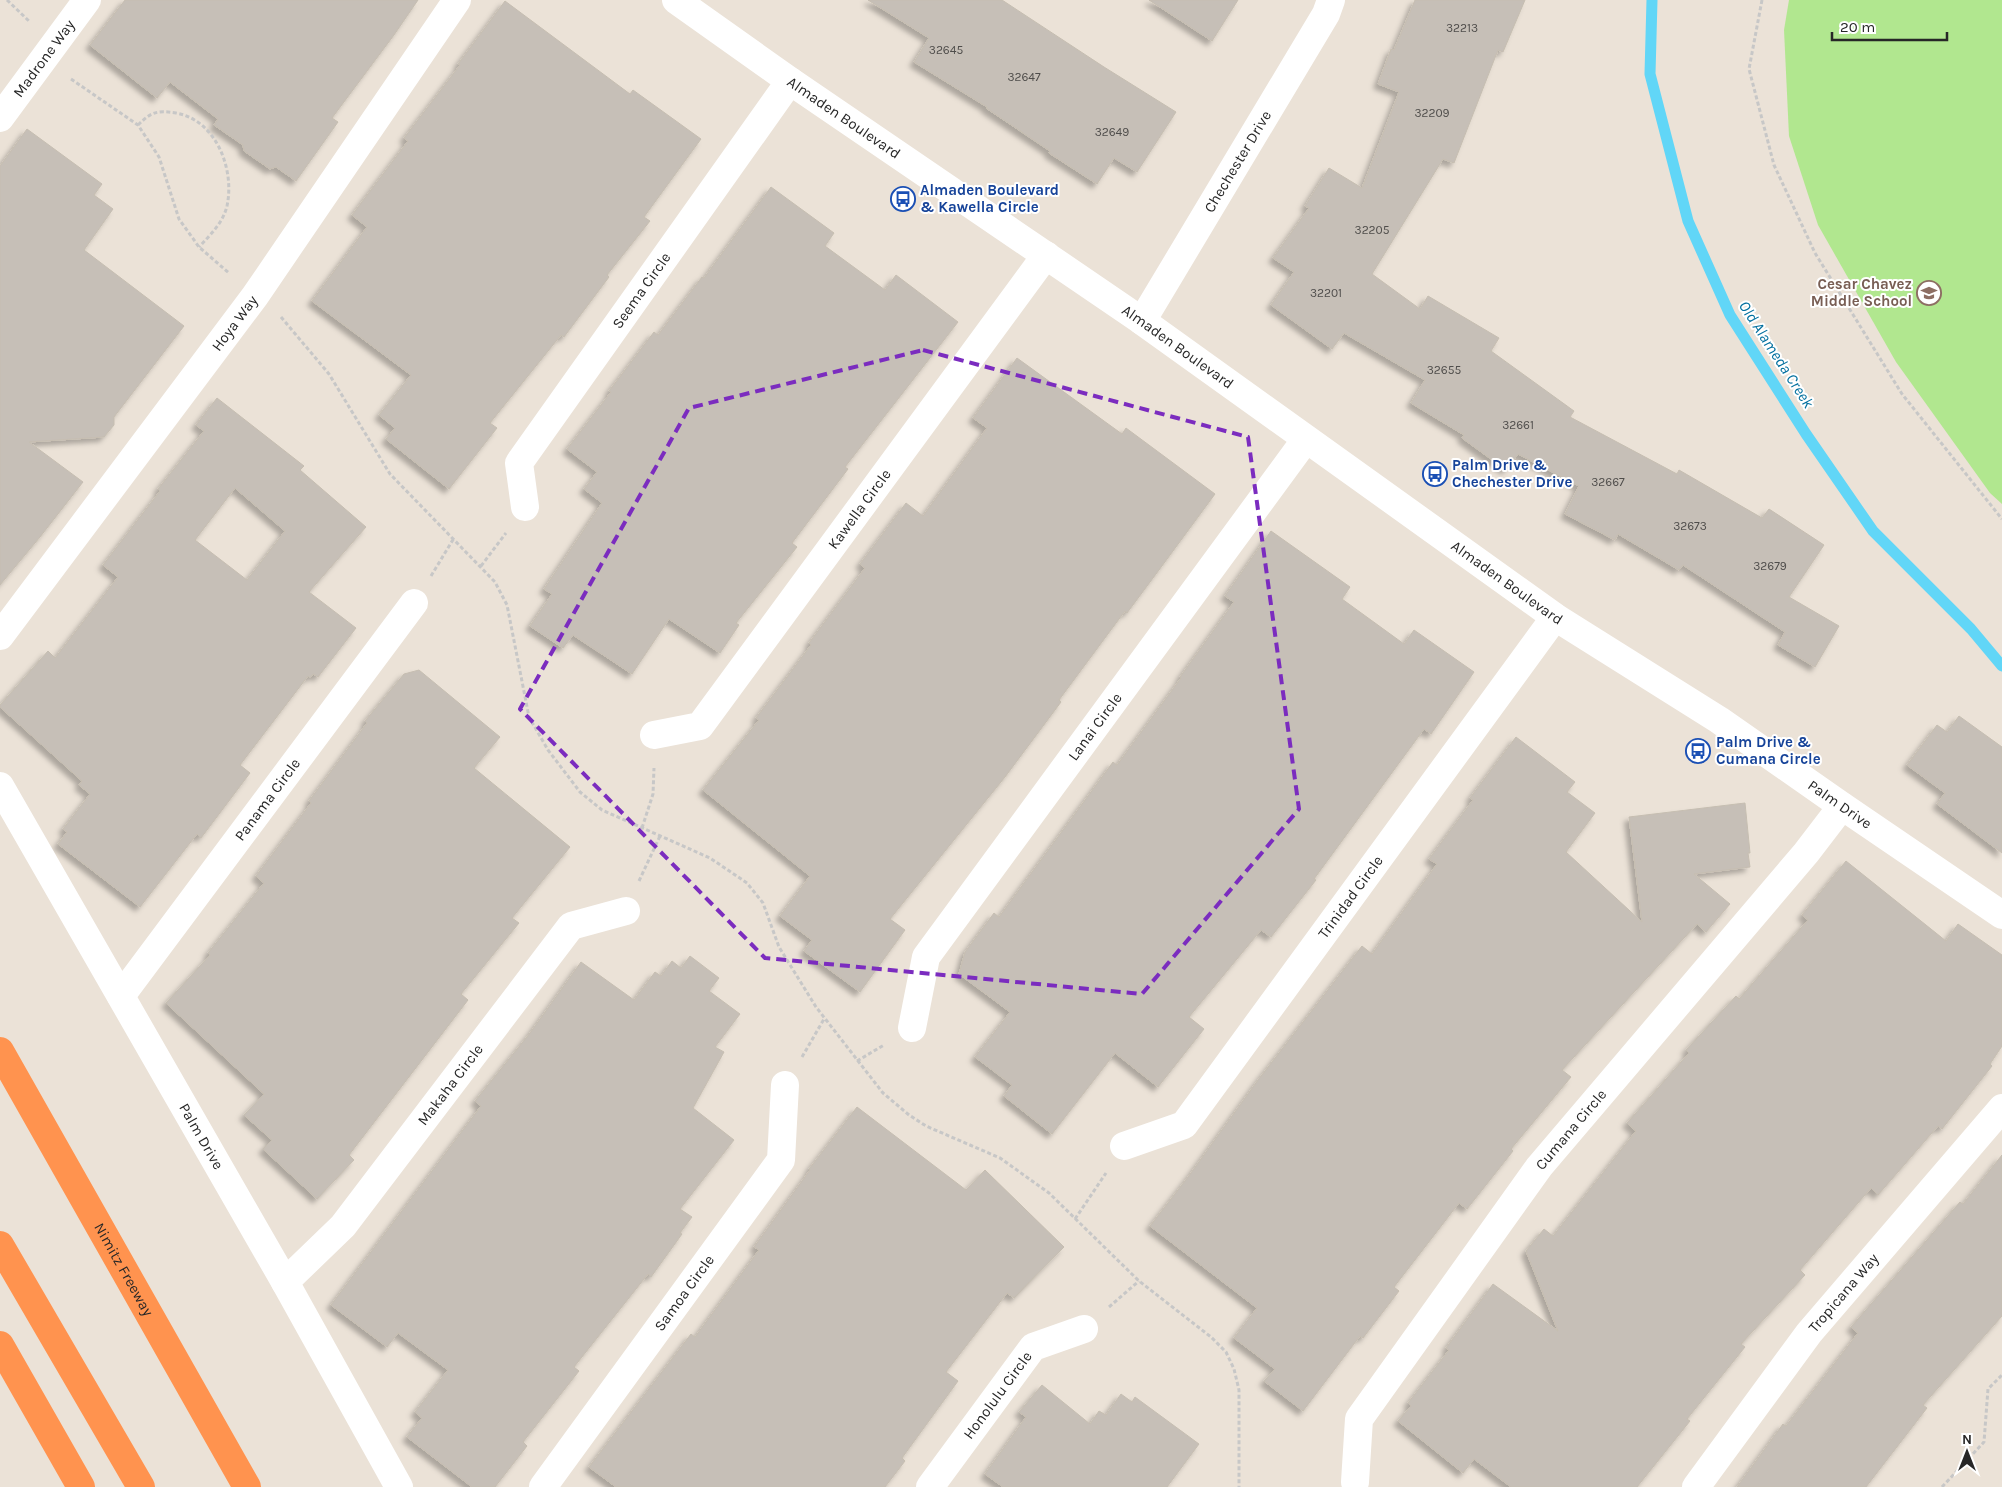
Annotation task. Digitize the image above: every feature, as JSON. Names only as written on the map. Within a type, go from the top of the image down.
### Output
[{"type":"highway","name":"Nimitz Freeway","points":[[0,1051],[247,1487]]},
{"type":"highway","points":[[0,1245],[142,1487]]},
{"type":"highway","points":[[0,1345],[82,1487]]},
{"type":"street","name":"Madrone Way","points":[[0,118],[87,0]]},
{"type":"street","name":"Hoya Way","points":[[0,636],[255,296],[457,0]]},
{"type":"street","name":"Almaden Boulevard","points":[[676,0],[790,81],[1142,321],[1555,616],[1679,693]]},
{"type":"street","name":"Chechester Drive","points":[[1142,321],[1326,14],[1331,0]]},
{"type":"street","name":"Seema Circle","points":[[525,507],[519,463],[790,81]]},
{"type":"street","name":"Kawella Circle","points":[[654,735],[700,726],[1046,255]]},
{"type":"street","name":"Lanai Circle","points":[[912,1028],[926,957],[1306,439]]},
{"type":"street","name":"Panama Circle","points":[[120,996],[414,602]]},
{"type":"street","name":"Trinidad Circle","points":[[1124,1146],[1184,1125],[1555,616]]},
{"type":"street","name":"Palm Drive","points":[[1679,693],[2002,915]]},
{"type":"street","name":"Palm Drive","points":[[0,786],[285,1282],[399,1487]]},
{"type":"street","name":"Cumana Circle","points":[[1355,1482],[1359,1419],[1528,1182],[1806,854],[1842,806]]},
{"type":"street","name":"Makaha Circle","points":[[285,1282],[344,1226],[571,926],[626,911]]},
{"type":"street","name":"Samoa Circle","points":[[543,1487],[781,1160],[785,1085]]},
{"type":"street","name":"Tropicana Way","points":[[1696,1487],[1809,1333],[2002,1108]]},
{"type":"street","name":"Honolulu Circle","points":[[930,1487],[1033,1347],[1084,1329]]},
{"type":"path","points":[[1762,0],[1749,69],[1774,166],[1815,252],[1902,394],[2002,519]]},
{"type":"path","points":[[138,125],[149,114],[166,112],[188,115],[208,129],[217,143],[226,166],[227,207],[217,228],[199,247]]},
{"type":"path","points":[[481,566],[525,507]]},
{"type":"path","points":[[414,602],[454,538]]},
{"type":"path","points":[[642,828],[653,794],[654,735]]},
{"type":"path","points":[[626,911],[660,836]]},
{"type":"path","points":[[785,1085],[824,1019]]},
{"type":"path","points":[[1075,1219],[1124,1146]]},
{"type":"path","points":[[1084,1329],[1139,1281]]},
{"type":"path","points":[[1942,1487],[1984,1442],[1988,1389],[2002,1375]]},
{"type":"highlighted area","points":[[923,350],[1248,437],[1299,809],[1142,994],[765,958],[520,709],[689,408]]},
{"type":"green space","name":"Cesar Chavez Middle School","points":[[1789,0],[2002,0],[2002,504],[1990,493],[1896,362],[1818,225],[1789,136],[1784,30]]},
{"type":"building","points":[[125,0],[418,0],[332,118],[338,122],[296,181],[276,167],[270,169],[244,151],[243,145],[214,125],[218,119],[170,82],[157,98],[90,45]]},
{"type":"building","points":[[868,0],[1002,0],[1176,112],[1137,172],[1114,158],[1097,184],[1049,153],[1050,151],[987,107],[914,62],[929,38]]},
{"type":"building","points":[[1149,0],[1238,0],[1212,41]]},
{"type":"building","points":[[1415,0],[1525,0],[1503,52],[1498,50],[1454,163],[1443,159],[1372,274],[1420,309],[1428,296],[1499,338],[1491,351],[1574,411],[1570,417],[1677,474],[1679,470],[1762,518],[1769,509],[1824,545],[1789,597],[1839,626],[1815,667],[1778,645],[1785,632],[1683,565],[1679,570],[1618,534],[1615,540],[1565,514],[1579,486],[1518,454],[1506,470],[1462,438],[1464,435],[1411,403],[1425,380],[1344,333],[1332,349],[1271,305],[1294,272],[1273,258],[1309,208],[1305,206],[1329,168],[1362,188],[1399,92],[1378,84],[1391,49],[1394,50]]},
{"type":"building","points":[[505,1],[630,94],[633,90],[701,139],[644,217],[650,221],[607,275],[609,277],[564,337],[561,335],[490,423],[497,428],[449,489],[386,439],[395,428],[379,415],[411,375],[312,301],[367,227],[352,215],[408,141],[404,138],[460,65],[458,64]]},
{"type":"building","points":[[27,129],[102,184],[94,195],[113,209],[84,250],[184,326],[114,417],[114,425],[104,437],[29,442],[83,482],[0,585],[0,166]]},
{"type":"building","points":[[771,187],[834,233],[825,246],[885,290],[896,275],[958,322],[845,467],[848,469],[792,543],[797,547],[736,623],[739,625],[720,653],[669,619],[632,674],[573,635],[563,648],[530,626],[552,594],[544,589],[602,503],[584,489],[597,472],[567,449],[654,332],[658,335],[702,277],[704,278]]},
{"type":"building","points":[[1017,358],[1122,434],[1126,428],[1215,494],[1127,613],[1125,611],[1005,777],[890,919],[905,930],[860,992],[804,951],[812,940],[780,916],[810,876],[703,790],[759,720],[756,718],[811,645],[809,643],[865,568],[860,564],[906,503],[923,516],[987,428],[973,418]]},
{"type":"building","points":[[217,398],[304,466],[300,470],[366,527],[309,592],[356,628],[318,677],[313,674],[310,678],[308,676],[240,765],[250,773],[201,838],[197,834],[140,907],[58,844],[67,832],[63,829],[90,794],[79,785],[82,781],[0,705],[48,651],[55,658],[118,577],[103,565],[160,491],[158,489],[204,431],[196,425]],"holes":[[[235,488],[285,531],[247,580],[195,540]]]},
{"type":"building","points":[[1271,531],[1350,587],[1342,599],[1404,644],[1414,630],[1474,672],[1431,734],[1424,729],[1314,879],[1316,880],[1271,937],[1261,930],[1189,1017],[1204,1029],[1158,1087],[1115,1053],[1052,1134],[1004,1096],[1012,1085],[975,1057],[1010,1012],[959,974],[965,952],[994,913],[999,917],[1113,762],[1117,765],[1181,678],[1234,602],[1225,596]]},
{"type":"building","points":[[419,670],[500,737],[474,768],[570,847],[512,918],[519,923],[461,994],[468,1000],[349,1155],[354,1160],[317,1199],[263,1149],[272,1140],[244,1115],[264,1094],[166,1003],[210,955],[208,953],[264,883],[256,876],[311,803],[309,801],[367,723],[365,721],[404,674]]},
{"type":"building","points":[[1959,716],[2002,747],[2002,853],[1937,804],[1945,793],[1907,765],[1937,725],[1947,732]]},
{"type":"building","points":[[1516,737],[1575,782],[1567,792],[1595,813],[1566,852],[1642,922],[1629,817],[1745,803],[1750,867],[1694,874],[1730,904],[1706,932],[1697,924],[1562,1070],[1571,1077],[1511,1149],[1513,1151],[1467,1209],[1459,1203],[1394,1287],[1399,1291],[1363,1338],[1360,1336],[1303,1411],[1264,1381],[1275,1369],[1234,1338],[1257,1308],[1150,1226],[1258,1080],[1362,946],[1372,954],[1437,864],[1429,859],[1473,800],[1470,798]]},
{"type":"building","points":[[1846,861],[1946,941],[1958,924],[2002,955],[2002,1046],[1990,1064],[1992,1066],[1942,1129],[1938,1126],[1878,1195],[1871,1188],[1800,1270],[1805,1275],[1741,1344],[1745,1347],[1687,1419],[1690,1421],[1637,1487],[1511,1487],[1474,1459],[1463,1473],[1398,1421],[1411,1406],[1408,1403],[1449,1350],[1446,1348],[1493,1284],[1558,1331],[1526,1251],[1544,1229],[1553,1236],[1636,1131],[1627,1123],[1689,1053],[1686,1050],[1736,996],[1739,999],[1808,920],[1802,915]]},
{"type":"building","points":[[690,956],[719,978],[709,991],[740,1014],[715,1047],[724,1052],[693,1108],[734,1140],[680,1209],[692,1217],[680,1233],[682,1234],[651,1277],[648,1274],[574,1367],[579,1371],[523,1442],[527,1446],[495,1487],[472,1487],[407,1437],[422,1418],[415,1412],[448,1370],[398,1333],[387,1347],[331,1305],[481,1106],[475,1101],[530,1033],[581,962],[634,1000],[655,972],[661,976],[672,961],[681,968]]},
{"type":"building","points":[[857,1107],[966,1190],[985,1170],[1064,1247],[1014,1298],[1007,1293],[946,1372],[958,1381],[902,1458],[905,1461],[885,1487],[616,1487],[589,1467],[691,1334],[695,1337],[759,1250],[754,1247],[809,1169]]},
{"type":"building","points":[[2002,1155],[2002,1316],[1923,1405],[1927,1408],[1866,1487],[1737,1487],[1783,1424],[1786,1426],[1858,1333],[1851,1327],[1960,1202],[1963,1204]]},
{"type":"building","points":[[1042,1385],[1090,1424],[1099,1411],[1106,1415],[1121,1394],[1132,1402],[1135,1397],[1199,1444],[1167,1487],[1003,1487],[985,1474],[1026,1417],[1019,1412]]},
{"type":"waterway","name":"Old Alameda Creek","points":[[1652,0],[1650,74],[1688,221],[1730,315],[1806,434],[1873,531],[1971,629],[2002,666]]},
{"type":"place","name":"Almaden Boulevard & Kawella Circle","points":[[903,199]]},
{"type":"place","name":"Cesar Chavez Middle School","points":[[1929,293]]},
{"type":"place","name":"Palm Drive & Chechester Drive","points":[[1435,474]]},
{"type":"place","name":"Palm Drive & Cumana Circle","points":[[1698,751]]}]
